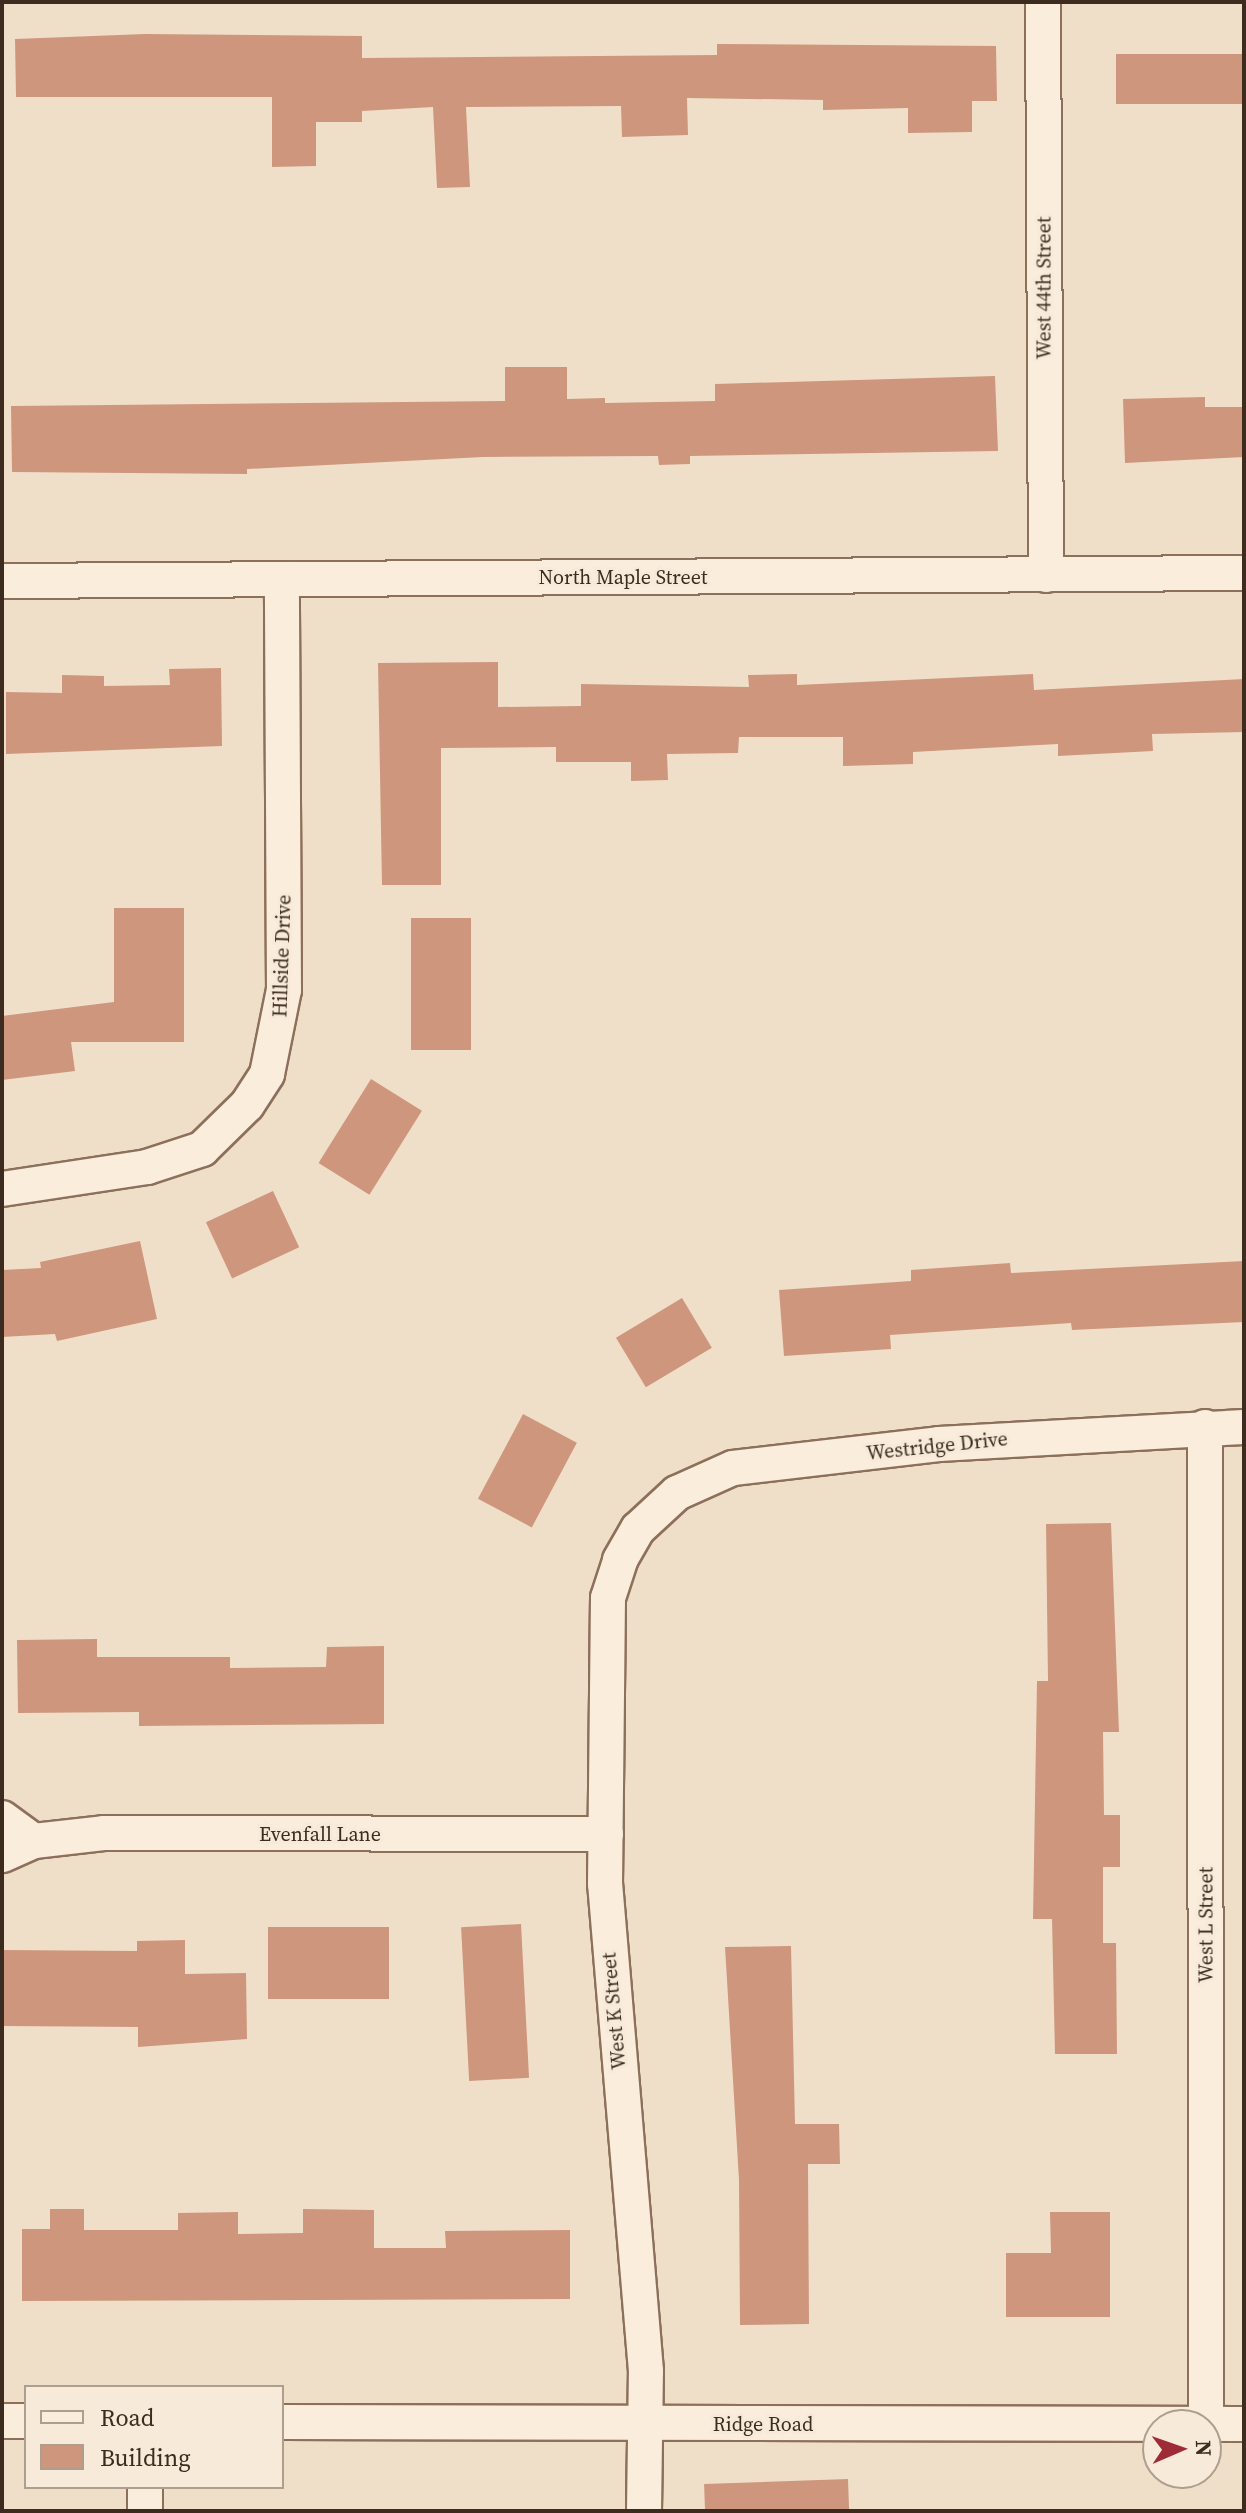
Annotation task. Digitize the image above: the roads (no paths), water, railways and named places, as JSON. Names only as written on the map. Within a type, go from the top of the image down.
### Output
[{"type":"street","name":"West 44th Street","points":[[1043,2],[1046,575]]},
{"type":"street","name":"North Maple Street","points":[[2,581],[1244,573]]},
{"type":"street","name":"Hillside Drive","points":[[2,1189],[147,1167],[202,1149],[247,1105],[267,1074],[284,990],[282,579]]},
{"type":"street","name":"West L Street","points":[[1205,1427],[1206,2409]]},
{"type":"street","name":"Westridge Drive","points":[[646,1519],[702,1478],[733,1468],[939,1444],[1244,1427]]},
{"type":"street","name":"West K Street","points":[[644,2511],[648,2424],[610,1974],[606,1834],[608,1598],[620,1560],[646,1519]]},
{"type":"street","points":[[2,1818],[34,1841]]},
{"type":"street","name":"Evenfall Lane","points":[[2,1855],[34,1841],[104,1833],[606,1834]]},
{"type":"street","points":[[2,2421],[24,2421]]},
{"type":"street","name":"Ridge Road","points":[[284,2422],[1142,2423]]},
{"type":"street","name":"Ridge Road","points":[[1222,2423],[1244,2424]]},
{"type":"street","points":[[145,2489],[145,2511]]}]
